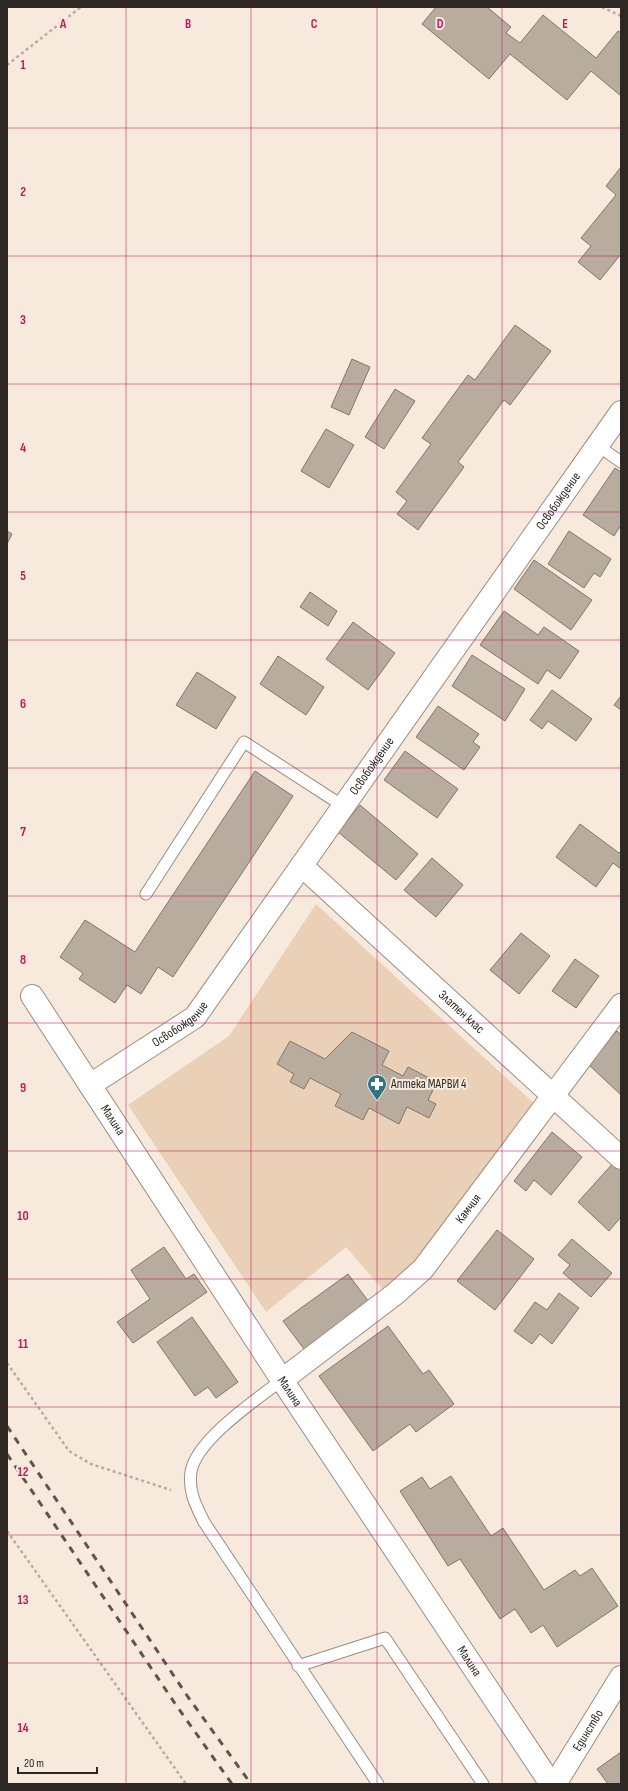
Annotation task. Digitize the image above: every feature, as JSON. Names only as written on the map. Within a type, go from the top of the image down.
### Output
[{"type":"street","name":"Освобождение","points":[[90,1085],[195,1017],[621,412]]},
{"type":"street","name":"Златен клас","points":[[302,866],[621,1158]]},
{"type":"street","name":"Малина","points":[[32,996],[282,1380],[551,1784]]},
{"type":"street","name":"Камчия","points":[[282,1380],[395,1294],[423,1269],[621,1005]]},
{"type":"street","name":"Единство","points":[[555,1784],[621,1677]]},
{"type":"lane","points":[[598,444],[621,462]]},
{"type":"lane","points":[[146,894],[244,742],[343,806]]},
{"type":"lane","points":[[282,1380],[214,1435],[199,1454],[191,1472],[192,1496],[204,1522],[298,1666],[378,1784]]},
{"type":"lane","points":[[298,1666],[385,1638],[483,1784]]},
{"type":"path","points":[[7,64],[81,7]]},
{"type":"path","points":[[602,7],[621,16]]},
{"type":"path","points":[[7,1363],[69,1451],[91,1464],[192,1496]]},
{"type":"path","points":[[7,1531],[186,1784]]},
{"type":"shaded area","points":[[316,904],[536,1105],[414,1265],[383,1290],[346,1247],[266,1312],[128,1105],[229,1036]]},
{"type":"building","points":[[436,7],[487,7],[511,27],[506,33],[520,43],[543,15],[596,58],[618,31],[621,33],[621,96],[591,71],[567,100],[510,54],[489,79],[422,24]]},
{"type":"building","points":[[621,167],[621,254],[600,280],[578,262],[591,246],[581,238],[616,195],[606,186]]},
{"type":"building","points":[[515,325],[551,351],[510,405],[504,400],[458,462],[464,467],[418,530],[397,514],[407,501],[396,492],[431,444],[422,438],[468,375],[475,380]]},
{"type":"building","points":[[352,359],[370,367],[349,415],[331,407]]},
{"type":"building","points":[[395,389],[415,401],[384,449],[365,437]]},
{"type":"building","points":[[326,429],[354,445],[329,488],[301,471]]},
{"type":"building","points":[[615,468],[621,472],[621,525],[614,536],[583,515]]},
{"type":"building","points":[[7,531],[12,534],[7,544]]},
{"type":"building","points":[[569,531],[611,559],[600,577],[594,573],[584,588],[548,564]]},
{"type":"building","points":[[534,560],[592,600],[571,630],[514,589]]},
{"type":"building","points":[[310,592],[337,611],[328,626],[300,607]]},
{"type":"building","points":[[504,611],[538,635],[544,627],[579,651],[560,679],[547,670],[538,684],[480,645]]},
{"type":"building","points":[[353,622],[395,653],[368,690],[326,659]]},
{"type":"building","points":[[472,655],[525,689],[505,721],[452,686]]},
{"type":"building","points":[[278,656],[324,687],[306,715],[260,684]]},
{"type":"building","points":[[197,672],[236,697],[216,729],[176,705]]},
{"type":"building","points":[[552,690],[592,719],[576,741],[548,721],[542,729],[530,720]]},
{"type":"building","points":[[621,696],[621,710],[614,705]]},
{"type":"building","points":[[438,706],[479,734],[473,742],[480,747],[464,770],[416,737]]},
{"type":"building","points":[[405,751],[458,789],[437,818],[384,780]]},
{"type":"building","points":[[255,771],[293,796],[173,977],[158,967],[141,994],[127,985],[115,1003],[79,979],[83,973],[60,957],[85,920],[135,952]]},
{"type":"building","points":[[360,805],[418,854],[396,880],[338,832]]},
{"type":"building","points":[[580,824],[619,853],[621,851],[621,869],[613,863],[596,887],[556,857]]},
{"type":"building","points":[[432,858],[463,885],[436,917],[404,890]]},
{"type":"building","points":[[521,933],[550,956],[519,994],[490,970]]},
{"type":"building","points":[[575,959],[599,976],[576,1008],[552,991]]},
{"type":"building","points":[[617,1031],[621,1035],[621,1095],[587,1063]]},
{"type":"building","points":[[352,1032],[389,1051],[382,1065],[403,1076],[408,1067],[437,1082],[428,1100],[436,1104],[429,1118],[407,1107],[399,1124],[369,1108],[363,1120],[335,1106],[341,1094],[310,1078],[304,1089],[290,1082],[294,1074],[277,1064],[290,1041],[325,1059]]},
{"type":"building","points":[[552,1132],[582,1157],[551,1195],[534,1180],[526,1191],[514,1181]]},
{"type":"building","points":[[615,1161],[621,1166],[621,1217],[609,1231],[578,1202]]},
{"type":"building","points":[[497,1230],[534,1259],[495,1310],[457,1281]]},
{"type":"building","points":[[572,1239],[612,1273],[591,1297],[563,1273],[570,1265],[558,1255]]},
{"type":"building","points":[[164,1247],[186,1279],[194,1274],[207,1292],[133,1343],[117,1322],[150,1299],[131,1270]]},
{"type":"building","points":[[348,1274],[369,1302],[304,1349],[283,1321]]},
{"type":"building","points":[[559,1293],[579,1308],[552,1344],[540,1334],[532,1344],[514,1331],[535,1302],[547,1310]]},
{"type":"building","points":[[192,1317],[238,1382],[216,1398],[208,1387],[195,1396],[157,1342]]},
{"type":"building","points":[[388,1326],[423,1374],[429,1370],[454,1404],[416,1432],[410,1424],[373,1451],[319,1376]]},
{"type":"building","points":[[451,1476],[491,1536],[503,1528],[544,1590],[575,1570],[580,1576],[592,1568],[618,1606],[557,1647],[543,1625],[531,1633],[515,1609],[500,1619],[460,1559],[448,1566],[400,1491],[422,1477],[430,1489]]},
{"type":"building","points":[[621,1752],[621,1784],[608,1784],[597,1769]]},
{"type":"railway","points":[[7,1426],[188,1697],[251,1784]]},
{"type":"railway","points":[[7,1454],[176,1705],[232,1784]]},
{"type":"place","name":"Аптека МАРВИ 4","points":[[377,1101]]}]
